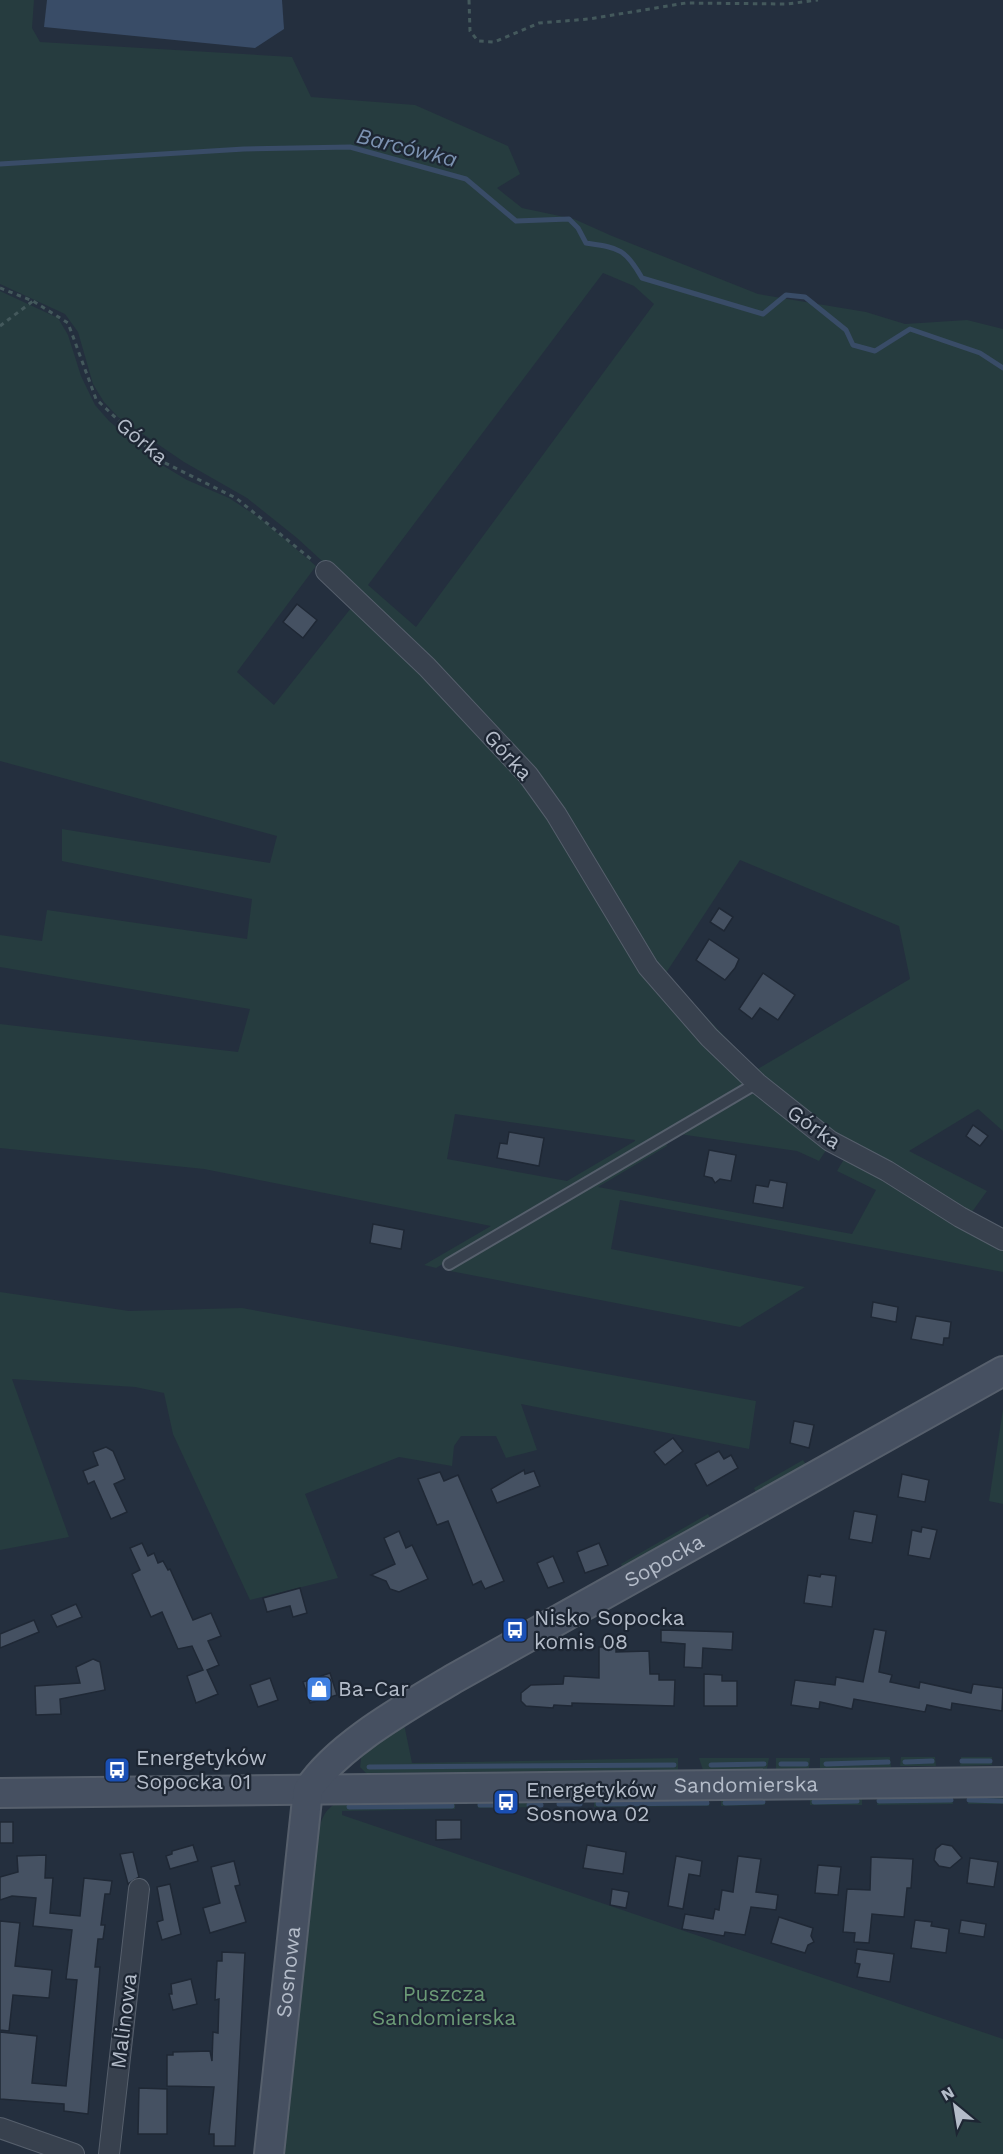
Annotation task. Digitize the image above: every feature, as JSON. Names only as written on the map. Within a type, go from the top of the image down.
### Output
[{"type":"street","name":"Górka","points":[[326,571],[427,667],[528,775],[556,814],[648,967],[708,1037],[757,1083],[830,1141],[887,1171],[960,1217],[1003,1240]]},
{"type":"street","name":"Sopocka","points":[[308,1790],[316,1778],[368,1733],[443,1685],[1003,1371]]},
{"type":"street","name":"Sandomierska","points":[[0,1793],[1003,1782]]},
{"type":"street","name":"Sosnowa","points":[[269,2154],[308,1790]]},
{"type":"street","name":"Malinowa","points":[[109,2154],[139,1889]]},
{"type":"street","points":[[0,2128],[74,2154]]},
{"type":"lane","points":[[449,1264],[757,1083]]},
{"type":"path","points":[[469,0],[470,32],[478,41],[494,42],[539,23],[589,19],[686,3],[787,4],[818,0]]},
{"type":"path","name":"Górka","points":[[0,288],[33,300],[68,323],[96,399],[121,426],[161,461],[236,498],[326,571]]},
{"type":"path","points":[[0,326],[33,300]]},
{"type":"green space","points":[[0,0],[34,0],[32,28],[40,42],[292,57],[311,97],[415,105],[508,146],[520,174],[497,188],[522,208],[574,219],[758,294],[866,312],[905,324],[967,320],[1003,329],[1003,1131],[978,1109],[909,1151],[987,1191],[969,1216],[824,1132],[787,1103],[774,1083],[742,1063],[675,995],[681,990],[756,1070],[910,979],[899,926],[740,860],[662,979],[626,926],[617,927],[656,989],[747,1081],[739,1089],[436,1268],[424,1265],[491,1226],[204,1169],[0,1148],[0,1024],[238,1052],[250,1009],[0,967],[0,935],[42,941],[47,910],[247,939],[252,899],[62,861],[62,829],[270,863],[277,836],[0,761],[0,291],[58,318],[68,335],[81,376],[95,405],[109,421],[157,462],[187,480],[229,498],[261,519],[316,566],[237,672],[274,705],[355,603],[441,686],[496,744],[545,807],[567,840],[574,834],[524,763],[392,625],[297,538],[247,498],[184,462],[118,417],[104,402],[93,384],[78,332],[65,314],[0,284]],"holes":[[[603,273],[634,286],[654,304],[416,627],[368,585]],[[455,1114],[635,1140],[635,1141],[567,1181],[447,1159]]]},
{"type":"green space","points":[[756,1092],[830,1144],[819,1161],[797,1151],[679,1134]]},
{"type":"green space","points":[[666,1142],[667,1146],[598,1187],[852,1234],[876,1190],[837,1171],[847,1154],[1003,1245],[1003,1272],[620,1200],[611,1249],[805,1287],[740,1327],[445,1270]]},
{"type":"green space","points":[[0,1292],[129,1311],[242,1308],[756,1401],[749,1449],[521,1404],[537,1450],[506,1458],[496,1436],[461,1436],[454,1446],[452,1466],[399,1457],[305,1494],[338,1578],[250,1600],[173,1434],[164,1393],[135,1387],[12,1379],[69,1537],[0,1550]]},
{"type":"green space","points":[[1003,1409],[1003,1504],[989,1501]]},
{"type":"green space","points":[[803,1460],[807,1466],[757,1494],[754,1488]]},
{"type":"green space","points":[[708,1514],[711,1519],[623,1568],[621,1564]]},
{"type":"green space","points":[[404,1724],[412,1763],[678,1758],[678,1770],[366,1773],[360,1767],[362,1751]]},
{"type":"green space","points":[[890,1757],[891,1767],[820,1769],[820,1758]]},
{"type":"green space","points":[[901,1757],[935,1757],[936,1766],[900,1766]]},
{"type":"green space","points":[[961,1757],[992,1757],[992,1765],[960,1766]]},
{"type":"green space","points":[[699,1758],[769,1758],[767,1769],[703,1770]]},
{"type":"green space","points":[[776,1758],[810,1758],[809,1768],[776,1769]]},
{"type":"green space","points":[[967,1794],[1003,1794],[1003,1804],[968,1804]]},
{"type":"green space","points":[[952,1795],[953,1804],[877,1805],[878,1796]]},
{"type":"green space","points":[[810,1796],[862,1796],[862,1805],[810,1805]]},
{"type":"green space","points":[[709,1797],[709,1806],[594,1807],[594,1799]]},
{"type":"green space","points":[[721,1797],[765,1797],[765,1805],[721,1806]]},
{"type":"green space","points":[[542,1800],[542,1807],[478,1808],[477,1801]]},
{"type":"green space","name":"Puszcza Sandomierska","points":[[455,1801],[455,1809],[342,1811],[342,1815],[1003,2039],[1003,2154],[279,2154],[317,1836],[323,1817],[337,1803]]},
{"type":"water","points":[[47,0],[282,0],[284,29],[255,48],[44,27]]},
{"type":"building","points":[[297,604],[317,620],[303,638],[283,622]]},
{"type":"building","points":[[719,908],[733,917],[724,931],[710,922]]},
{"type":"building","points":[[709,939],[739,959],[725,980],[696,960]]},
{"type":"building","points":[[763,973],[795,995],[778,1020],[760,1008],[752,1019],[739,1009]]},
{"type":"building","points":[[973,1125],[988,1136],[980,1146],[966,1136]]},
{"type":"building","points":[[509,1132],[544,1138],[539,1166],[497,1158],[500,1143],[507,1144]]},
{"type":"building","points":[[709,1150],[736,1155],[731,1181],[720,1179],[715,1183],[712,1178],[704,1176]]},
{"type":"building","points":[[770,1180],[787,1183],[783,1208],[753,1203],[756,1185],[768,1187]]},
{"type":"building","points":[[373,1224],[404,1230],[401,1249],[370,1243]]},
{"type":"building","points":[[873,1302],[898,1307],[896,1322],[871,1317]]},
{"type":"building","points":[[916,1316],[951,1322],[949,1338],[944,1338],[943,1345],[911,1339]]},
{"type":"building","points":[[794,1421],[814,1425],[809,1448],[790,1443]]},
{"type":"building","points":[[673,1438],[683,1451],[665,1465],[654,1452]]},
{"type":"building","points":[[106,1447],[113,1451],[125,1479],[114,1484],[127,1512],[111,1519],[94,1481],[88,1484],[83,1471],[98,1465],[93,1452]]},
{"type":"building","points":[[719,1451],[724,1459],[731,1455],[738,1468],[707,1486],[695,1464]]},
{"type":"building","points":[[524,1470],[525,1474],[534,1471],[540,1486],[497,1503],[491,1489]]},
{"type":"building","points":[[440,1472],[444,1481],[458,1475],[504,1581],[485,1589],[481,1581],[473,1585],[448,1521],[437,1525],[418,1479]]},
{"type":"building","points":[[902,1474],[929,1480],[925,1502],[898,1497]]},
{"type":"building","points":[[854,1511],[877,1515],[872,1543],[849,1539]]},
{"type":"building","points":[[922,1527],[937,1530],[930,1559],[908,1555],[912,1530],[921,1532]]},
{"type":"building","points":[[399,1531],[406,1548],[412,1545],[428,1579],[399,1592],[390,1589],[386,1581],[371,1575],[395,1564],[384,1538]]},
{"type":"building","points":[[142,1543],[148,1556],[154,1553],[158,1563],[163,1561],[168,1570],[170,1569],[193,1620],[211,1613],[221,1636],[208,1641],[219,1665],[207,1670],[218,1694],[196,1703],[187,1676],[203,1670],[192,1646],[178,1649],[162,1612],[151,1617],[132,1574],[140,1570],[130,1548]]},
{"type":"building","points":[[599,1543],[608,1565],[585,1573],[577,1552]]},
{"type":"building","points":[[553,1556],[564,1582],[548,1588],[537,1563]]},
{"type":"building","points":[[821,1574],[836,1576],[832,1607],[804,1603],[808,1575],[820,1577]]},
{"type":"building","points":[[300,1588],[307,1613],[293,1617],[290,1606],[267,1612],[263,1598]]},
{"type":"building","points":[[76,1604],[82,1617],[57,1627],[51,1615]]},
{"type":"building","points":[[34,1620],[39,1632],[0,1648],[0,1634]]},
{"type":"building","points":[[874,1629],[886,1631],[879,1672],[892,1675],[890,1682],[919,1688],[920,1682],[971,1693],[973,1684],[1003,1688],[1002,1711],[952,1703],[951,1710],[927,1705],[925,1712],[854,1699],[852,1709],[820,1702],[819,1709],[791,1705],[795,1680],[835,1685],[836,1677],[863,1682]]},
{"type":"building","points":[[661,1630],[733,1632],[732,1650],[703,1648],[702,1668],[684,1667],[685,1644],[661,1642]]},
{"type":"building","points":[[599,1647],[616,1647],[616,1652],[649,1651],[650,1674],[659,1674],[659,1680],[675,1680],[674,1706],[572,1703],[572,1706],[554,1705],[553,1708],[526,1706],[521,1701],[521,1693],[531,1685],[563,1684],[564,1676],[599,1678]]},
{"type":"building","points":[[93,1659],[100,1662],[105,1690],[60,1699],[61,1714],[36,1715],[35,1686],[80,1683],[76,1667]]},
{"type":"building","points":[[330,1673],[337,1695],[310,1703],[303,1682]]},
{"type":"building","points":[[704,1674],[722,1675],[722,1681],[737,1681],[737,1706],[704,1706]]},
{"type":"building","points":[[270,1678],[278,1700],[258,1707],[250,1685]]},
{"type":"building","points":[[436,1820],[461,1820],[461,1839],[436,1840]]},
{"type":"building","points":[[0,1822],[13,1822],[13,1843],[0,1843]]},
{"type":"building","points":[[942,1844],[952,1846],[962,1858],[950,1868],[939,1866],[934,1860],[936,1849]]},
{"type":"building","points":[[193,1845],[198,1861],[170,1869],[166,1856],[172,1854],[172,1851]]},
{"type":"building","points":[[587,1845],[626,1852],[623,1874],[583,1868]]},
{"type":"building","points":[[133,1852],[139,1877],[128,1884],[120,1854]]},
{"type":"building","points":[[46,1855],[45,1878],[53,1878],[50,1913],[80,1916],[84,1878],[112,1881],[110,1894],[105,1894],[101,1925],[105,1925],[103,1939],[98,1939],[95,1967],[100,1967],[88,2114],[64,2111],[64,2104],[0,2099],[0,2032],[37,2036],[32,2083],[66,2086],[77,1980],[66,1979],[72,1930],[33,1926],[36,1898],[12,1896],[0,1900],[0,1877],[18,1872],[17,1856]]},
{"type":"building","points":[[676,1856],[702,1861],[700,1876],[689,1874],[683,1909],[668,1906]]},
{"type":"building","points":[[738,1856],[761,1859],[756,1892],[778,1895],[776,1910],[751,1907],[745,1935],[725,1932],[724,1936],[682,1929],[685,1914],[713,1919],[715,1909],[719,1910],[722,1890],[733,1892]]},
{"type":"building","points":[[871,1857],[913,1859],[911,1888],[907,1888],[904,1917],[872,1914],[869,1943],[854,1942],[855,1933],[843,1932],[847,1889],[870,1890]]},
{"type":"building","points":[[970,1858],[998,1862],[994,1887],[967,1883]]},
{"type":"building","points":[[234,1861],[240,1885],[235,1886],[246,1922],[210,1933],[203,1908],[220,1903],[211,1867]]},
{"type":"building","points":[[818,1865],[841,1867],[838,1895],[815,1893]]},
{"type":"building","points":[[170,1884],[181,1934],[162,1940],[157,1922],[163,1920],[157,1887]]},
{"type":"building","points":[[612,1889],[629,1892],[626,1908],[610,1905]]},
{"type":"building","points":[[779,1917],[813,1928],[811,1936],[814,1942],[808,1945],[805,1953],[771,1943]]},
{"type":"building","points":[[915,1920],[932,1922],[931,1926],[949,1929],[946,1953],[911,1948]]},
{"type":"building","points":[[961,1920],[986,1924],[984,1937],[959,1933]]},
{"type":"building","points":[[0,1921],[20,1923],[15,1966],[52,1970],[49,1998],[13,1995],[9,2031],[0,2030]]},
{"type":"building","points":[[857,1949],[894,1954],[890,1982],[857,1977],[860,1964],[855,1963]]},
{"type":"building","points":[[222,1952],[245,1953],[235,2146],[214,2146],[214,2134],[209,2134],[214,2087],[167,2086],[167,2055],[173,2055],[173,2052],[210,2051],[212,2061],[213,2032],[218,2033],[219,1999],[215,2000],[217,1961],[222,1961]]},
{"type":"building","points":[[191,1979],[197,2004],[173,2010],[169,1994],[172,1994],[171,1984]]},
{"type":"building","points":[[139,2088],[167,2089],[167,2134],[138,2134]]},
{"type":"waterway","name":"Barcówka","points":[[0,164],[244,149],[350,147],[466,179],[516,221],[569,219],[578,228],[586,243],[620,251],[631,261],[642,278],[763,314],[786,295],[805,297],[846,330],[853,345],[875,351],[910,329],[980,353],[1003,368]]},
{"type":"waterway","points":[[905,1762],[932,1761]]},
{"type":"waterway","points":[[962,1761],[990,1761]]},
{"type":"waterway","points":[[826,1764],[888,1762]]},
{"type":"waterway","points":[[711,1765],[764,1764]]},
{"type":"waterway","points":[[781,1764],[806,1764]]},
{"type":"waterway","points":[[369,1767],[674,1765]]},
{"type":"waterway","points":[[879,1801],[951,1800]]},
{"type":"waterway","points":[[969,1800],[1002,1801]]},
{"type":"waterway","points":[[814,1802],[857,1801]]},
{"type":"waterway","points":[[725,1803],[763,1802]]},
{"type":"waterway","points":[[598,1804],[707,1803]]},
{"type":"waterway","points":[[559,1804],[580,1804]]},
{"type":"waterway","points":[[480,1805],[512,1805]]},
{"type":"waterway","points":[[529,1805],[541,1805]]},
{"type":"waterway","points":[[349,1807],[452,1806]]},
{"type":"place","name":"Nisko Sopocka komis 08","points":[[515,1630]]},
{"type":"place","name":"Ba-Car","points":[[319,1689]]},
{"type":"place","name":"Energetyków Sopocka 01","points":[[117,1770]]},
{"type":"place","name":"Energetyków Sosnowa 02","points":[[506,1802]]}]
